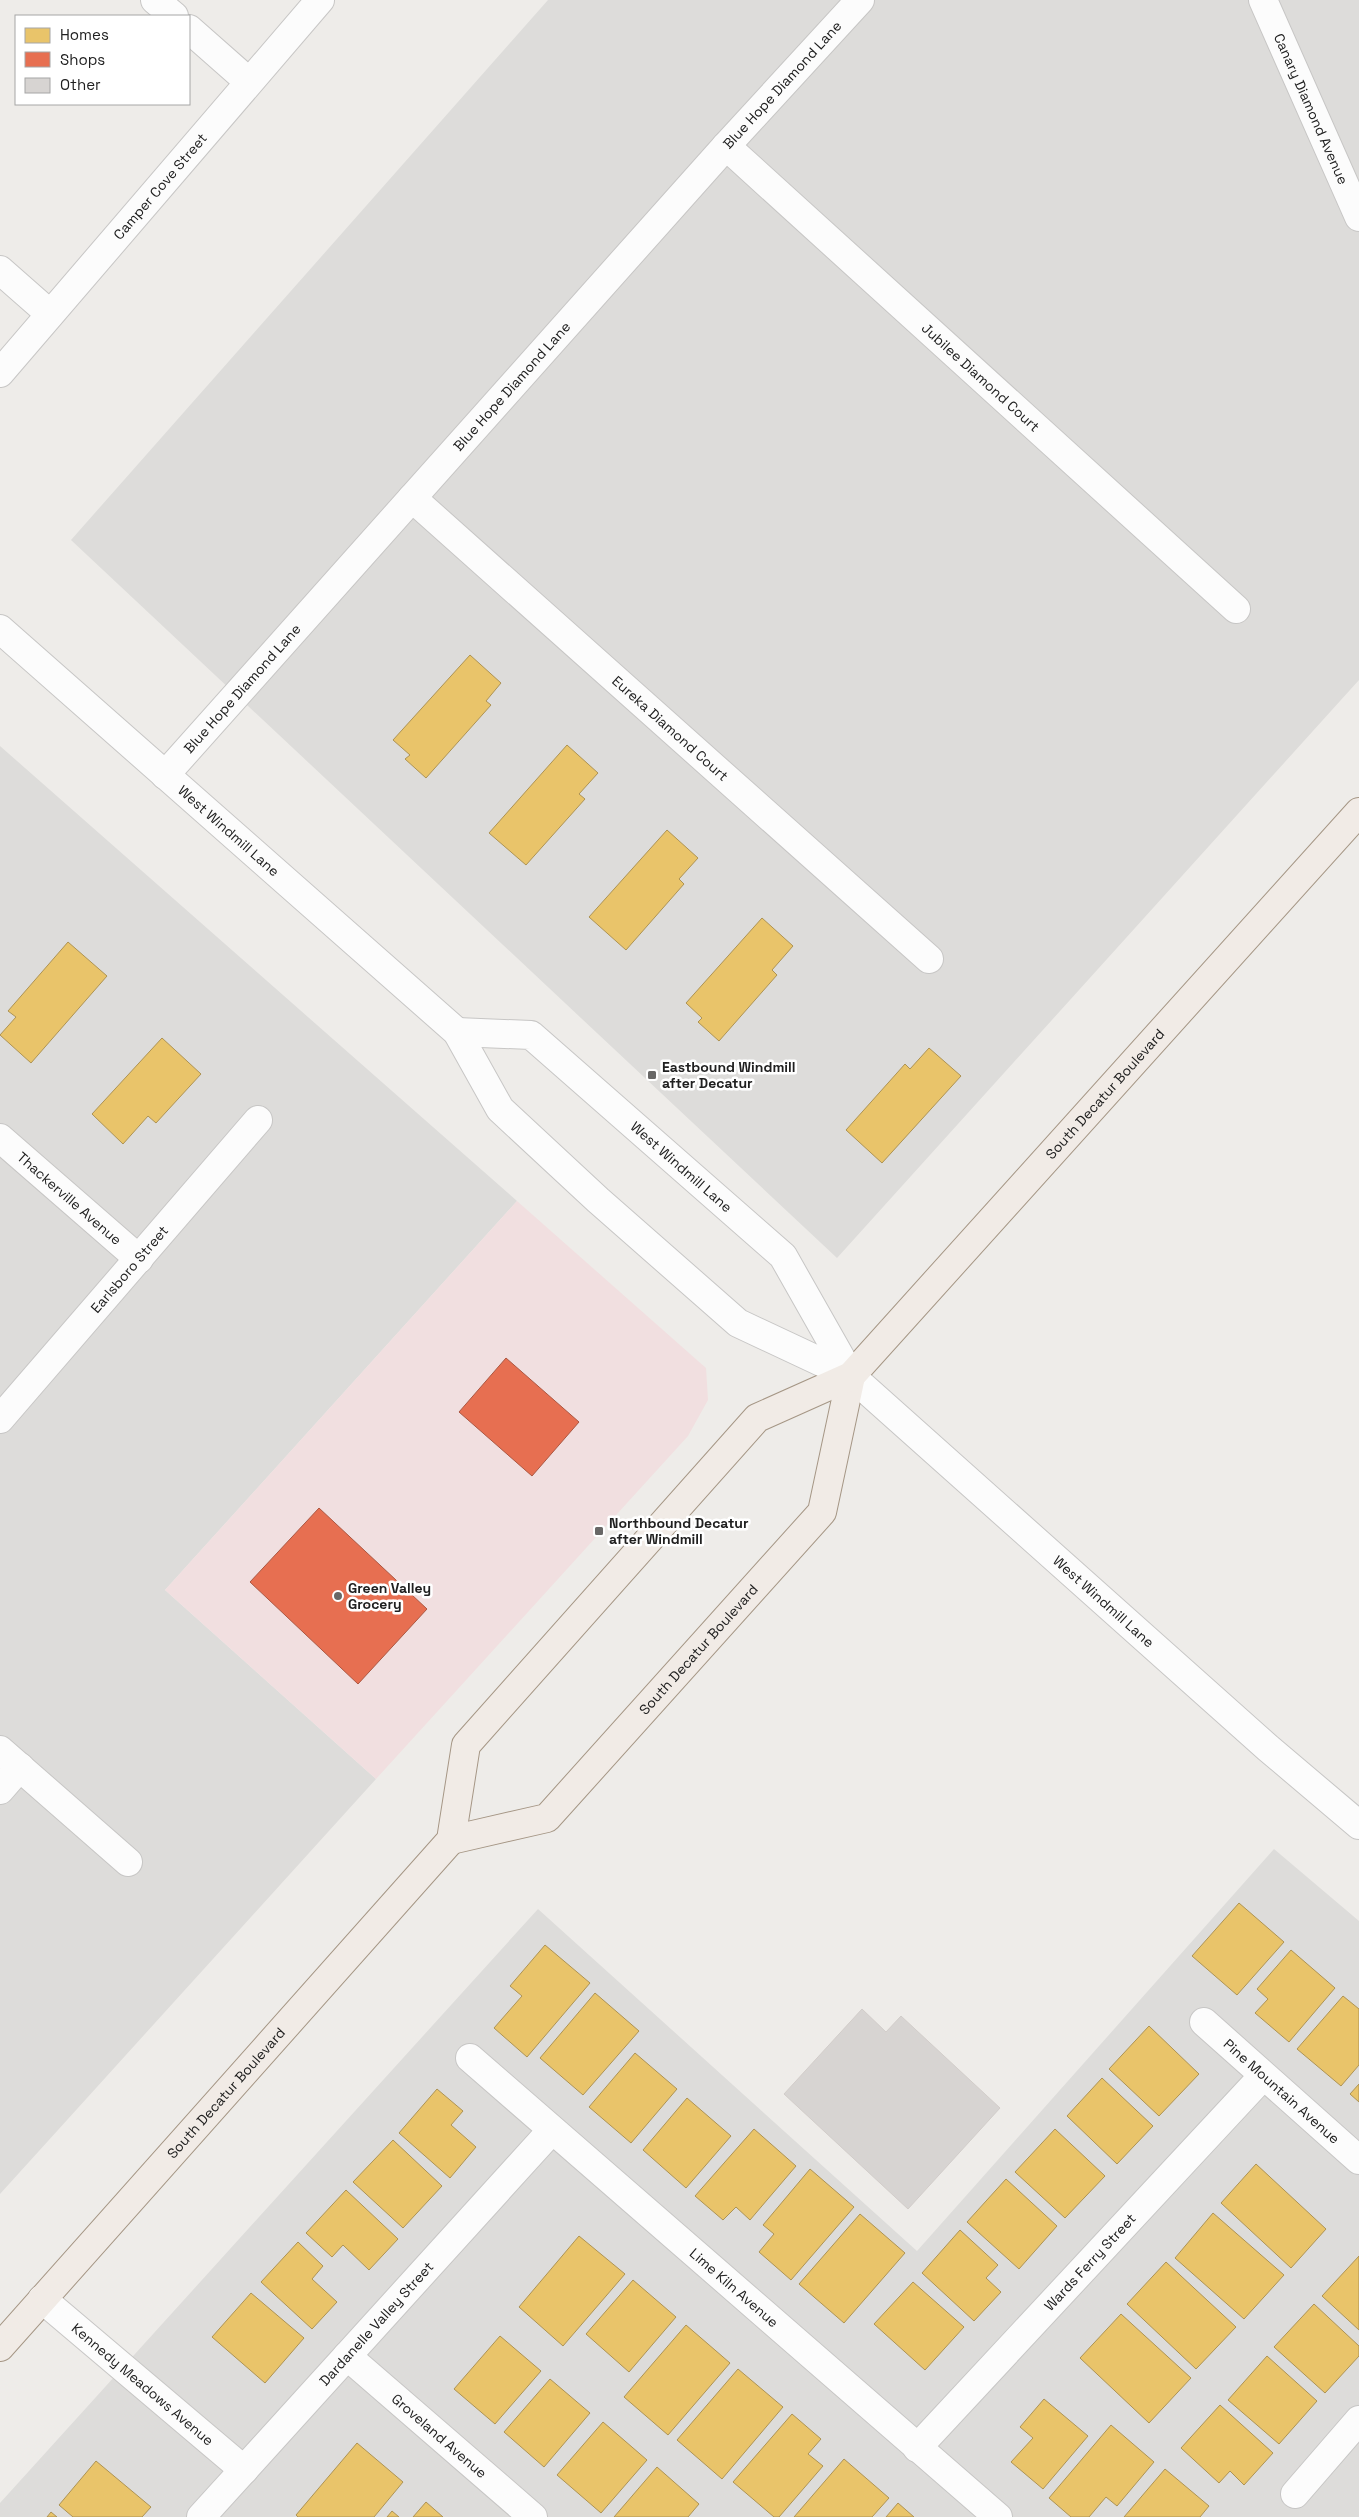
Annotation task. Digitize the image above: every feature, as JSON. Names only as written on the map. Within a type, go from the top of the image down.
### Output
[{"type":"main road","name":"South Decatur Boulevard","points":[[0,2347],[451,1840],[466,1745],[757,1418],[851,1376],[1359,812]]},
{"type":"main road","name":"South Decatur Boulevard","points":[[451,1840],[547,1818],[822,1512],[851,1376]]},
{"type":"street","points":[[155,0],[173,15]]},
{"type":"street","name":"Camper Cove Street","points":[[0,372],[248,81],[320,0]]},
{"type":"street","name":"Blue Hope Diamond Lane","points":[[165,775],[726,146],[860,0]]},
{"type":"street","name":"Canary Diamond Avenue","points":[[1263,0],[1359,217]]},
{"type":"street","points":[[190,30],[248,81]]},
{"type":"street","name":"Jubilee Diamond Court","points":[[726,146],[1236,609]]},
{"type":"street","points":[[0,270],[50,314]]},
{"type":"street","name":"Eureka Diamond Court","points":[[412,498],[929,959]]},
{"type":"street","name":"West Windmill Lane","points":[[0,629],[457,1032],[500,1109],[598,1200],[738,1323],[851,1376],[1268,1748],[1359,1825]]},
{"type":"street","name":"West Windmill Lane","points":[[457,1032],[532,1035],[783,1256],[851,1376]]},
{"type":"street","name":"Earlsboro Street","points":[[0,1419],[258,1120]]},
{"type":"street","name":"Thackerville Avenue","points":[[0,1138],[139,1259]]},
{"type":"street","points":[[0,1750],[128,1862]]},
{"type":"street","points":[[0,1790],[20,1767]]},
{"type":"street","name":"Pine Mountain Avenue","points":[[1204,2022],[1359,2160]]},
{"type":"street","name":"Lime Kiln Avenue","points":[[470,2058],[998,2517]]},
{"type":"street","name":"Wards Ferry Street","points":[[917,2448],[1263,2076]]},
{"type":"street","name":"Dardanelle Valley Street","points":[[201,2517],[552,2130]]},
{"type":"street","name":"Kennedy Meadows Avenue","points":[[42,2299],[244,2470]]},
{"type":"street","name":"Groveland Avenue","points":[[347,2356],[533,2517]]},
{"type":"street","points":[[1295,2494],[1359,2420]]},
{"type":"shaded area","points":[[548,0],[1359,0],[1359,680],[837,1258],[71,540]]},
{"type":"shaded area","points":[[0,746],[517,1201],[165,1590],[376,1779],[0,2194]]},
{"type":"shaded area","points":[[517,1201],[706,1368],[708,1400],[688,1436],[376,1779],[165,1590]]},
{"type":"shaded area","points":[[1274,1849],[1359,1921],[1359,2517],[0,2517],[0,2503],[538,1909],[917,2251]]},
{"type":"building: Homes","points":[[470,655],[501,683],[486,701],[491,705],[426,778],[405,759],[410,755],[393,740]]},
{"type":"building: Homes","points":[[567,745],[598,773],[579,794],[585,799],[526,865],[489,833]]},
{"type":"building: Homes","points":[[667,830],[698,858],[679,879],[684,884],[626,950],[589,917]]},
{"type":"building: Homes","points":[[762,918],[793,946],[772,970],[777,975],[719,1041],[698,1022],[702,1018],[686,1003]]},
{"type":"building: Homes","points":[[68,942],[107,976],[31,1063],[0,1035],[16,1017],[8,1011]]},
{"type":"building: Homes","points":[[162,1038],[201,1074],[156,1123],[148,1116],[123,1144],[92,1114]]},
{"type":"building: Homes","points":[[929,1048],[961,1076],[882,1163],[846,1130],[905,1064],[910,1069]]},
{"type":"building: Homes","points":[[1239,1903],[1284,1942],[1237,1995],[1192,1956]]},
{"type":"building: Homes","points":[[545,1945],[590,1983],[527,2057],[494,2028],[522,1996],[510,1986]]},
{"type":"building: Homes","points":[[1291,1950],[1335,1988],[1289,2042],[1255,2013],[1268,1999],[1257,1989]]},
{"type":"building: Homes","points":[[595,1993],[639,2031],[583,2095],[540,2058]]},
{"type":"building: Homes","points":[[1343,1996],[1359,2009],[1359,2065],[1341,2086],[1297,2049]]},
{"type":"building: Homes","points":[[1149,2026],[1199,2074],[1159,2116],[1109,2069]]},
{"type":"building: Homes","points":[[635,2053],[677,2089],[631,2143],[589,2107]]},
{"type":"building: Homes","points":[[1102,2078],[1153,2126],[1117,2164],[1067,2116]]},
{"type":"building: Homes","points":[[1359,2084],[1359,2102],[1350,2094]]},
{"type":"building: Homes","points":[[437,2089],[463,2111],[451,2125],[476,2147],[450,2178],[399,2133]]},
{"type":"building: Homes","points":[[687,2098],[731,2136],[686,2188],[643,2150]]},
{"type":"building: Homes","points":[[754,2129],[796,2166],[750,2220],[736,2207],[723,2220],[695,2196]]},
{"type":"building: Homes","points":[[1055,2129],[1105,2176],[1065,2218],[1015,2172]]},
{"type":"building: Homes","points":[[393,2140],[442,2186],[403,2228],[353,2182]]},
{"type":"building: Homes","points":[[1256,2164],[1326,2229],[1291,2268],[1221,2203]]},
{"type":"building: Homes","points":[[810,2169],[854,2207],[791,2280],[759,2252],[774,2234],[763,2225]]},
{"type":"building: Homes","points":[[1006,2179],[1057,2226],[1019,2269],[967,2222]]},
{"type":"building: Homes","points":[[346,2190],[398,2239],[369,2270],[343,2245],[332,2257],[306,2233]]},
{"type":"building: Homes","points":[[1213,2213],[1284,2275],[1244,2319],[1175,2258]]},
{"type":"building: Homes","points":[[860,2214],[905,2253],[844,2323],[799,2284]]},
{"type":"building: Homes","points":[[960,2230],[998,2265],[986,2278],[1001,2292],[974,2321],[922,2273]]},
{"type":"building: Homes","points":[[579,2236],[625,2274],[563,2346],[519,2307]]},
{"type":"building: Homes","points":[[298,2242],[323,2266],[312,2279],[337,2302],[312,2329],[261,2282]]},
{"type":"building: Homes","points":[[1359,2256],[1359,2330],[1322,2296]]},
{"type":"building: Homes","points":[[1166,2262],[1236,2327],[1196,2369],[1127,2304]]},
{"type":"building: Homes","points":[[633,2280],[676,2317],[629,2372],[586,2334]]},
{"type":"building: Homes","points":[[913,2282],[964,2327],[925,2370],[874,2324]]},
{"type":"building: Homes","points":[[251,2293],[304,2338],[265,2383],[212,2337]]},
{"type":"building: Homes","points":[[1314,2304],[1359,2346],[1359,2356],[1325,2393],[1274,2347]]},
{"type":"building: Homes","points":[[1121,2314],[1191,2378],[1149,2423],[1080,2358]]},
{"type":"building: Homes","points":[[686,2325],[730,2363],[668,2435],[624,2397]]},
{"type":"building: Homes","points":[[500,2336],[541,2371],[495,2424],[454,2389]]},
{"type":"building: Homes","points":[[1267,2356],[1317,2401],[1279,2444],[1228,2400]]},
{"type":"building: Homes","points":[[738,2369],[783,2407],[722,2479],[677,2440]]},
{"type":"building: Homes","points":[[550,2379],[590,2413],[544,2467],[504,2432]]},
{"type":"building: Homes","points":[[1044,2399],[1088,2436],[1043,2489],[1011,2462],[1033,2438],[1020,2427]]},
{"type":"building: Homes","points":[[1220,2405],[1273,2453],[1244,2485],[1230,2471],[1219,2483],[1181,2448]]},
{"type":"building: Homes","points":[[792,2414],[821,2439],[808,2454],[823,2466],[779,2517],[774,2517],[733,2482]]},
{"type":"building: Homes","points":[[603,2422],[647,2460],[601,2513],[557,2475]]},
{"type":"building: Homes","points":[[1111,2425],[1154,2462],[1117,2506],[1106,2497],[1089,2517],[1071,2517],[1049,2498]]},
{"type":"building: Homes","points":[[357,2443],[403,2482],[374,2517],[298,2517],[296,2515]]},
{"type":"building: Homes","points":[[844,2459],[889,2498],[872,2517],[794,2517]]},
{"type":"building: Homes","points":[[96,2461],[151,2507],[142,2517],[73,2517],[59,2505]]},
{"type":"building: Homes","points":[[657,2467],[699,2504],[688,2517],[614,2517]]},
{"type":"building: Homes","points":[[1165,2469],[1209,2506],[1200,2517],[1124,2517]]},
{"type":"building: Homes","points":[[426,2502],[443,2517],[413,2517]]},
{"type":"building: Homes","points":[[898,2503],[914,2517],[886,2517]]},
{"type":"building: Homes","points":[[392,2511],[399,2517],[387,2517]]},
{"type":"building: Homes","points":[[51,2512],[57,2517],[47,2517]]},
{"type":"building: Shops","points":[[506,1358],[579,1422],[532,1476],[459,1412]]},
{"type":"building: Shops","name":"Green Valley Grocery","points":[[319,1508],[427,1609],[358,1684],[250,1582]]},
{"type":"building: Other","points":[[862,2009],[886,2032],[901,2016],[1000,2108],[908,2209],[784,2094]]},
{"type":"place","name":"Eastbound Windmill after Decatur","points":[[652,1075]]},
{"type":"place","name":"Northbound Decatur after Windmill","points":[[599,1531]]},
{"type":"place","name":"Green Valley Grocery","points":[[338,1596]]}]
